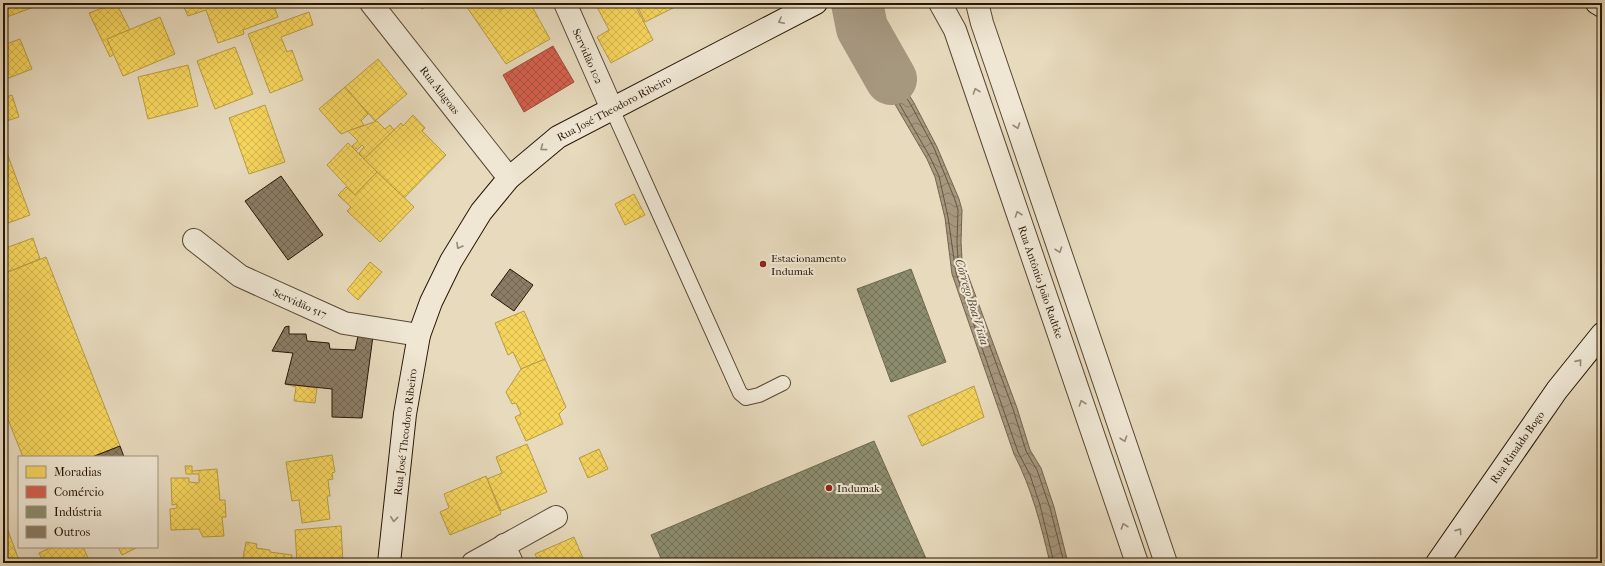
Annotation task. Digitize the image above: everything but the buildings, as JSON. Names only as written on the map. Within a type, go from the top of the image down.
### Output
[{"type":"street","name":"Rua Alagoas","points":[[372,3],[509,178]]},
{"type":"street","name":"Servidão 102","points":[[565,3],[612,108]]},
{"type":"street","name":"Rua José Theodoro Ribeiro","points":[[390,563],[405,414],[419,335],[431,302],[451,261],[477,218],[509,178],[558,137],[816,3]]},
{"type":"street","name":"Rua Antônio João Radtke","points":[[940,3],[956,30],[1137,563]]},
{"type":"street","points":[[977,3],[985,31],[1166,563]]},
{"type":"street","points":[[1597,3],[1602,6]]},
{"type":"street","name":"Servidão 517","points":[[194,240],[240,276],[344,323],[419,335]]},
{"type":"street","name":"Rua Rinaldo Bogo","points":[[1437,563],[1556,390],[1602,334]]},
{"type":"street","points":[[473,563],[508,554],[556,517]]},
{"type":"lane","points":[[612,108],[740,393],[746,398],[759,395],[783,383]]},
{"type":"water","points":[[867,13],[880,48],[914,103],[937,147],[959,199],[962,210],[962,259],[1017,408],[1030,450],[1041,468],[1054,507],[1068,563],[1050,563],[1031,494],[1014,454],[952,274],[945,218],[935,177],[927,159],[865,53],[851,20]]},
{"type":"waterway","name":"Córrego Boa Vista","points":[[857,3],[862,28],[891,79]]},
{"type":"place","name":"Estacionamento Indumak","points":[[763,264]]},
{"type":"place","name":"Indumak","points":[[829,488]]}]
